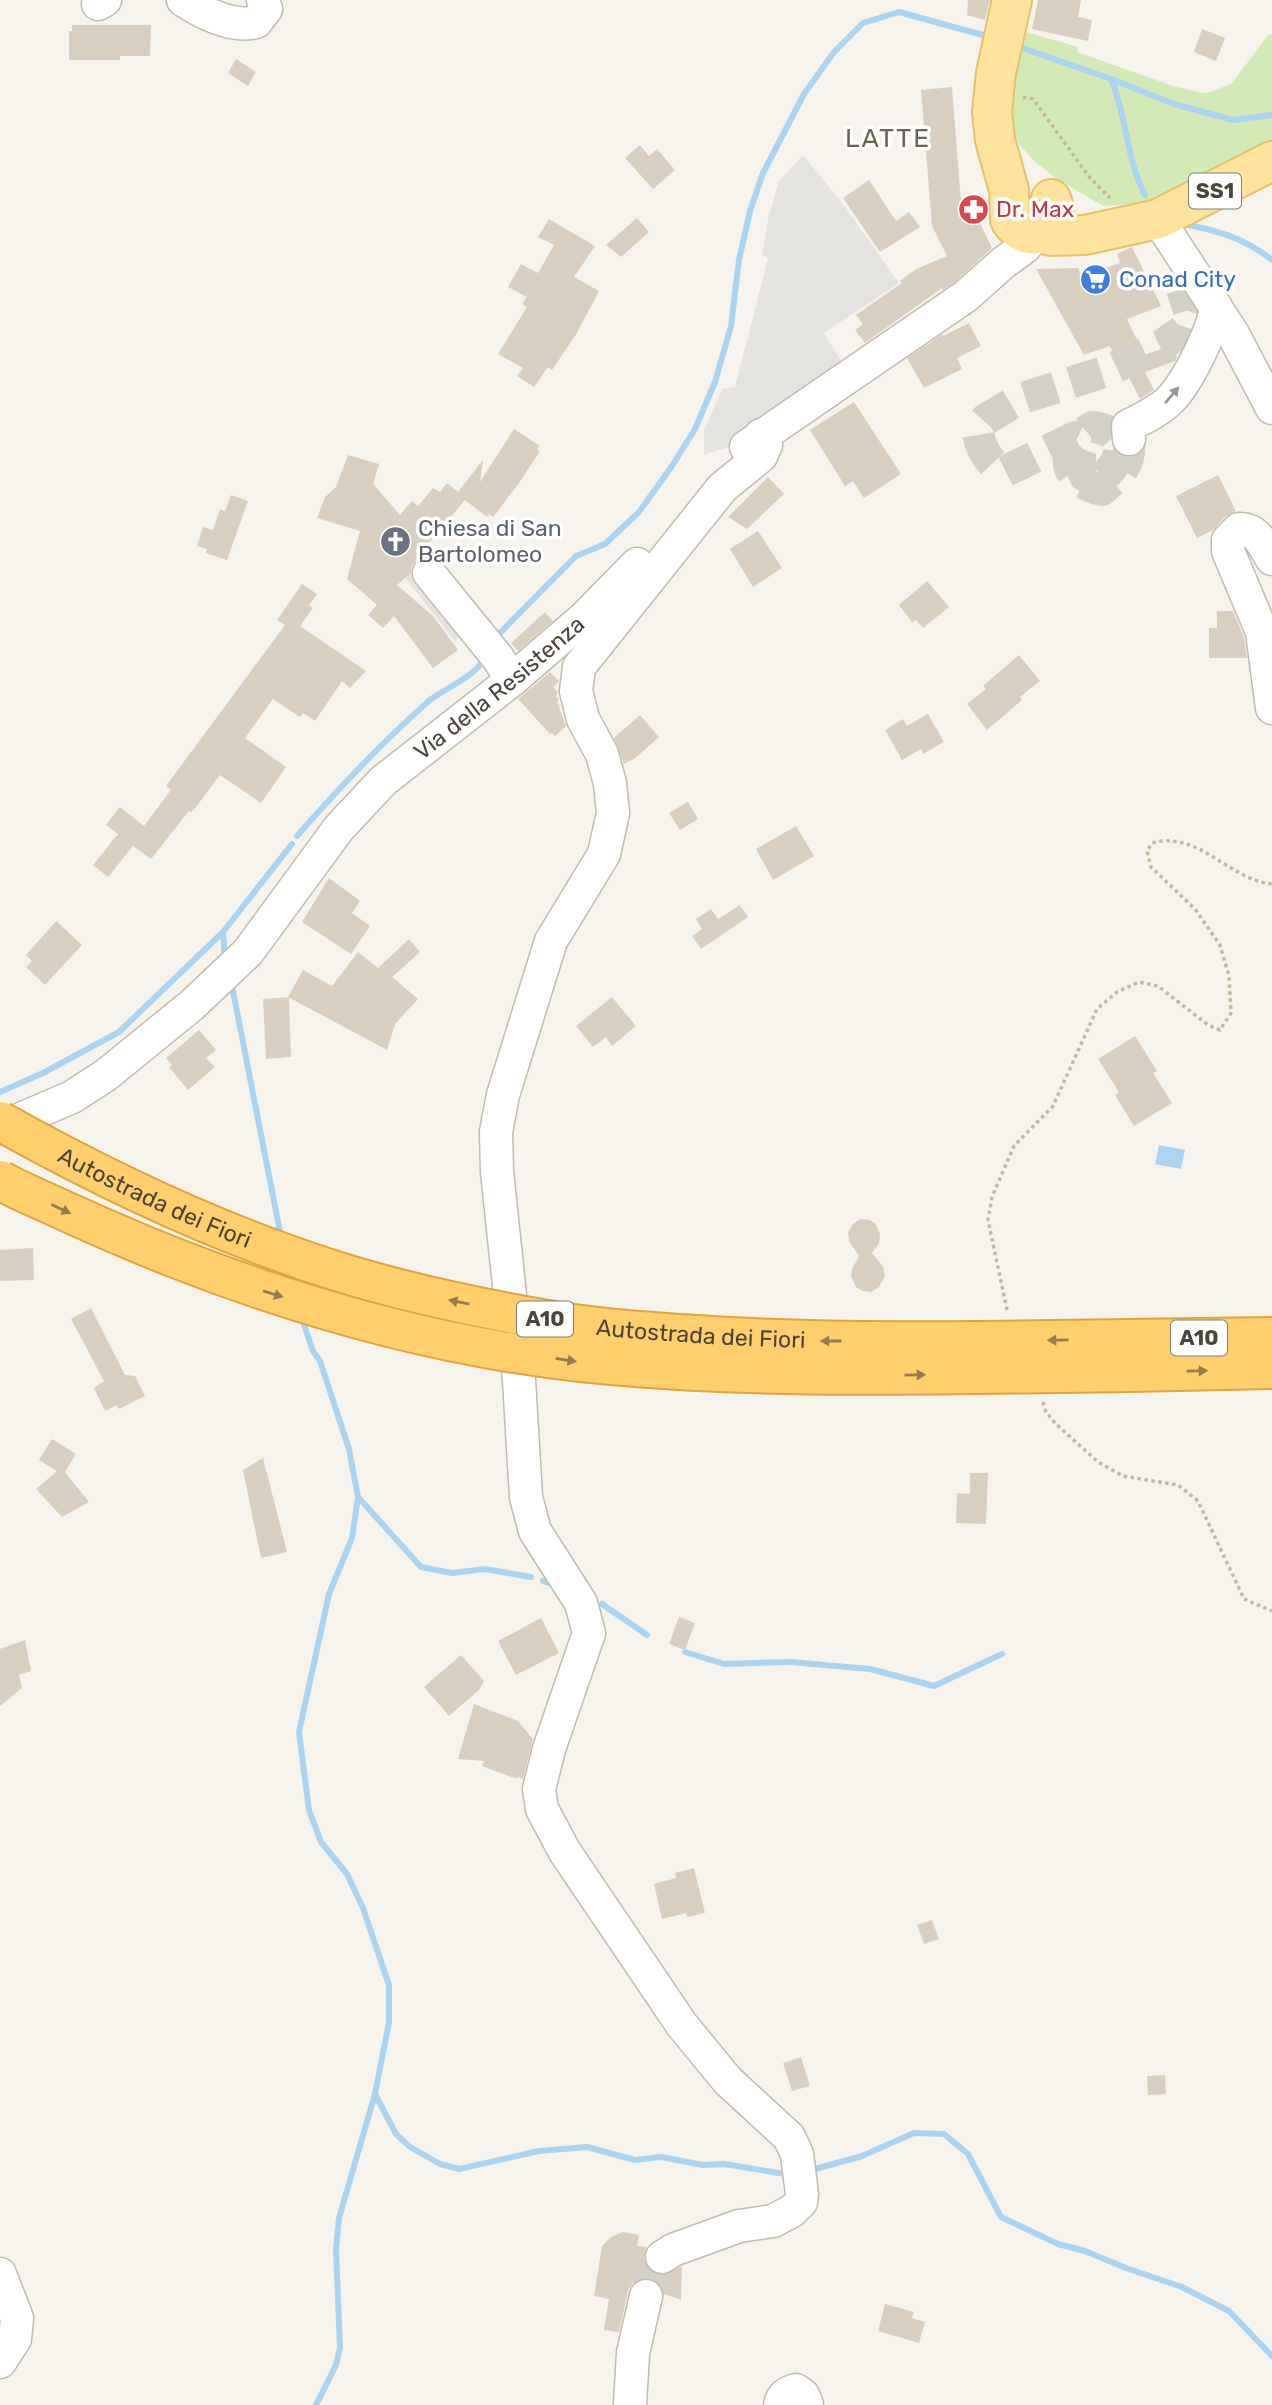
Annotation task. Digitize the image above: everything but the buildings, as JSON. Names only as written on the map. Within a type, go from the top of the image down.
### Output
[{"type":"highway","name":"Autostrada dei Fiori","points":[[0,1121],[153,1200],[337,1271],[447,1300],[543,1319],[647,1332],[1128,1356],[1272,1369]]},
{"type":"highway","name":"Autostrada dei Fiori","points":[[0,1180],[111,1232],[243,1284],[341,1315],[465,1344],[579,1362],[705,1372],[841,1375],[1128,1356],[1272,1337]]},
{"type":"main road","points":[[1010,8],[1008,85],[992,112],[995,140],[1030,221]]},
{"type":"main road","name":"SS1","points":[[1030,221],[1051,236],[1060,237],[1085,235],[1138,223],[1272,161]]},
{"type":"street","points":[[183,0],[244,26],[256,22],[266,9],[263,0]]},
{"type":"street","name":"Via della Resistenza","points":[[0,1128],[72,1097],[106,1075],[192,1005],[248,952],[340,828],[383,781],[505,669],[585,617],[669,531],[701,487],[723,465],[761,435],[966,296],[1030,221]]},
{"type":"street","points":[[1138,223],[1182,289]]},
{"type":"street","points":[[1138,223],[1216,307],[1272,408]]},
{"type":"street","points":[[1129,439],[1128,426],[1148,416],[1171,399],[1197,359],[1215,318],[1216,307]]},
{"type":"street","points":[[662,2257],[673,2249],[739,2226],[773,2221],[792,2211],[800,2202],[802,2194],[797,2154],[789,2137],[728,2081],[682,2025],[565,1852],[542,1809],[539,1789],[549,1749],[589,1633],[581,1603],[535,1531],[526,1497],[519,1380],[496,1132],[503,1095],[551,941],[604,854],[613,813],[610,783],[602,754],[583,719],[576,691],[579,667],[722,488],[761,456],[766,445],[761,435]]},
{"type":"street","points":[[1272,559],[1257,536],[1249,530],[1239,529],[1230,536],[1228,551],[1262,632],[1272,708]]},
{"type":"street","points":[[429,573],[505,669]]},
{"type":"street","points":[[0,2274],[17,2318],[15,2339],[0,2362]]},
{"type":"street","points":[[629,2405],[633,2353],[646,2296]]},
{"type":"street","points":[[780,2405],[781,2398],[796,2390],[803,2395],[807,2405]]},
{"type":"path","points":[[1008,85],[1033,99],[1090,178],[1138,223]]},
{"type":"path","points":[[1008,1314],[988,1220],[992,1197],[1014,1146],[1053,1106],[1097,1009],[1117,992],[1139,982],[1158,986],[1208,1025],[1220,1030],[1231,1013],[1228,976],[1220,945],[1195,909],[1151,867],[1147,851],[1152,843],[1166,839],[1193,845],[1259,883],[1272,884]]},
{"type":"path","points":[[1041,1399],[1046,1412],[1056,1424],[1098,1462],[1123,1476],[1178,1485],[1198,1502],[1244,1599],[1272,1611]]},
{"type":"green space","points":[[1026,32],[1078,47],[1077,52],[1173,86],[1202,93],[1232,83],[1268,35],[1272,34],[1272,140],[1143,203],[1103,206],[1060,181],[1035,162],[1019,144],[1008,119]]},
{"type":"shaded area","points":[[803,155],[839,199],[899,283],[824,333],[845,367],[763,419],[729,447],[704,455],[704,431],[722,389],[735,387],[768,258],[762,255],[768,219],[779,181]]},
{"type":"shaded area","points":[[434,553],[484,616],[455,641],[405,578]]},
{"type":"water","points":[[1159,1145],[1185,1150],[1181,1169],[1155,1164]]},
{"type":"waterway","points":[[494,639],[576,556],[605,544],[639,512],[695,429],[715,382],[731,326],[739,260],[750,211],[763,173],[804,94],[834,52],[863,23],[899,12],[990,37]]},
{"type":"waterway","points":[[1014,45],[1174,104],[1233,120],[1272,115]]},
{"type":"waterway","points":[[1111,79],[1134,167],[1145,195]]},
{"type":"waterway","points":[[1184,224],[1231,236],[1272,260]]},
{"type":"waterway","points":[[297,836],[395,732],[430,700],[476,670],[484,657]]},
{"type":"waterway","points":[[0,1092],[43,1073],[119,1032],[223,932],[292,844]]},
{"type":"waterway","points":[[223,932],[225,960]]},
{"type":"waterway","points":[[232,986],[281,1237]]},
{"type":"waterway","points":[[304,1325],[313,1351],[320,1361],[349,1449],[358,1497],[352,1538],[329,1594],[299,1732],[309,1810],[321,1842],[347,1874],[363,1908],[389,1985],[389,2022],[375,2094],[339,2218],[336,2250],[340,2348],[336,2365],[316,2405]]},
{"type":"waterway","points":[[358,1497],[421,1567],[452,1573],[485,1569],[531,1577]]},
{"type":"waterway","points":[[543,1581],[557,1585]]},
{"type":"waterway","points":[[602,1604],[647,1635]]},
{"type":"waterway","points":[[685,1652],[724,1664],[790,1662],[870,1669],[934,1686],[1002,1654]]},
{"type":"waterway","points":[[375,2094],[396,2134],[410,2147],[440,2164],[459,2169],[539,2151],[587,2147],[635,2160],[661,2157],[703,2165],[724,2164],[791,2175]]},
{"type":"waterway","points":[[808,2171],[862,2156],[914,2133],[944,2134],[968,2154],[1001,2217],[1058,2244],[1085,2251],[1182,2287],[1229,2311],[1272,2356]]},
{"type":"tunnel","points":[[1129,439],[1127,462],[1102,490],[1078,479],[1069,463],[1070,454],[1074,445],[1081,436],[1092,427],[1105,430],[1118,441],[1119,449],[1113,467],[1096,481],[1085,476],[1080,459],[1085,442],[1075,437],[1004,472],[985,453],[978,428],[986,419],[1020,399],[1107,371],[1162,345],[1182,331],[1189,310],[1182,289]]},
{"type":"tunnel","points":[[646,2296],[662,2257]]},
{"type":"place","name":"Dr. Max","points":[[973,209]]},
{"type":"place","name":"Conad City","points":[[1096,279]]},
{"type":"place","name":"Chiesa di San Bartolomeo","points":[[395,541]]},
{"type":"district","name":"LATTE","points":[[888,138]]}]
